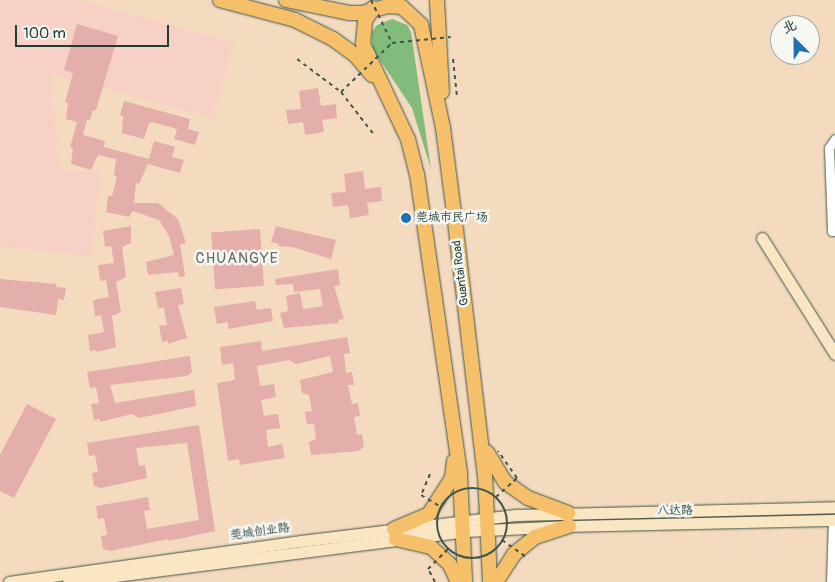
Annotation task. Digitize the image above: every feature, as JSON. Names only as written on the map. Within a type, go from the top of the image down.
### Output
[{"type":"main road","points":[[220,0],[295,20],[333,39],[354,54],[381,85]]},
{"type":"main road","points":[[286,0],[332,11],[371,4],[380,0]]},
{"type":"main road","points":[[437,0],[443,128]]},
{"type":"main road","points":[[371,4],[364,27],[363,44],[408,139],[417,174],[456,440],[465,526],[465,582]]},
{"type":"main road","name":"Guantai Road","points":[[371,4],[402,7],[421,25],[443,128],[482,440],[490,582]]},
{"type":"main road","points":[[395,534],[429,514],[452,478],[456,440]]},
{"type":"main road","points":[[482,440],[494,468],[505,482],[528,498],[569,520]]},
{"type":"main road","points":[[496,582],[514,554],[535,537],[569,520]]},
{"type":"main road","points":[[395,534],[432,547],[450,565],[458,582]]},
{"type":"street","points":[[835,138],[829,148],[832,231],[835,230]]},
{"type":"street","points":[[762,238],[835,354]]},
{"type":"street","name":"八达路","points":[[516,528],[569,520],[835,507]]},
{"type":"street","name":"八达路","points":[[517,515],[569,520],[834,520]]},
{"type":"street","name":"莞城创业路","points":[[9,582],[488,524],[517,515]]},
{"type":"street","points":[[831,582],[834,520]]},
{"type":"street","name":"莞城创业路","points":[[488,524],[516,528]]},
{"type":"street","name":"莞城创业路","points":[[68,582],[395,534]]},
{"type":"path","points":[[371,4],[392,43]]},
{"type":"path","points":[[341,92],[392,43],[451,36]]},
{"type":"path","points":[[297,60],[341,92],[376,136]]},
{"type":"path","points":[[496,497],[517,478],[498,451]]},
{"type":"path","points":[[430,474],[421,495],[441,507]]},
{"type":"path","points":[[481,489],[496,497],[507,518],[502,540],[487,554],[474,558],[461,555],[449,548],[439,532],[441,507],[461,490],[481,489]]},
{"type":"path","points":[[502,540],[528,558]]},
{"type":"path","points":[[435,582],[428,569],[449,548]]},
{"type":"shaded area","points":[[0,0],[80,0],[234,43],[212,118],[50,73],[60,170],[101,172],[91,256],[0,246]]},
{"type":"green space","points":[[392,19],[407,25],[411,32],[431,169],[412,108],[372,48],[372,32],[377,25]]},
{"type":"building","points":[[77,24],[118,36],[96,110],[93,110],[90,120],[87,120],[83,135],[105,141],[104,147],[149,159],[154,141],[175,147],[172,157],[184,160],[180,173],[148,164],[139,184],[136,182],[134,203],[158,203],[178,219],[186,243],[180,244],[185,276],[179,277],[178,272],[148,275],[146,262],[174,255],[169,236],[159,220],[133,211],[129,217],[106,212],[108,196],[112,196],[117,177],[114,176],[116,159],[98,155],[91,170],[71,164],[73,148],[70,147],[77,122],[66,119],[68,103],[65,102],[73,73],[64,70]]},
{"type":"building","points":[[318,88],[321,106],[336,104],[337,118],[322,120],[324,132],[305,135],[303,122],[288,124],[286,110],[301,109],[299,91]]},
{"type":"building","points":[[124,101],[190,119],[188,129],[199,132],[195,145],[174,139],[177,129],[152,122],[149,123],[144,139],[122,133],[123,116],[120,115]]},
{"type":"building","points":[[363,171],[365,189],[381,187],[382,201],[367,203],[369,215],[350,218],[348,205],[333,207],[331,193],[346,192],[344,174]]},
{"type":"building","points":[[131,226],[131,243],[122,247],[126,277],[116,282],[121,312],[112,316],[116,347],[97,352],[96,350],[90,351],[88,335],[104,332],[101,315],[95,316],[93,300],[109,297],[106,280],[100,281],[98,265],[114,263],[111,246],[105,247],[103,231]]},
{"type":"building","points":[[276,226],[336,240],[331,259],[292,247],[278,246],[279,244],[271,242]]},
{"type":"building","points":[[260,229],[264,286],[215,289],[211,232]]},
{"type":"building","points":[[338,269],[340,285],[334,286],[344,319],[338,320],[339,323],[284,328],[280,313],[288,311],[286,296],[300,293],[303,309],[323,306],[320,289],[294,292],[293,284],[276,285],[275,279]]},
{"type":"building","points":[[0,279],[56,284],[56,287],[66,288],[64,300],[58,299],[56,315],[0,307]]},
{"type":"building","points":[[181,288],[184,304],[178,305],[187,338],[168,344],[168,341],[162,342],[159,326],[167,325],[164,308],[158,308],[155,292]]},
{"type":"building","points":[[255,301],[257,310],[271,308],[273,321],[228,329],[228,322],[217,324],[214,307]]},
{"type":"building","points":[[347,337],[350,353],[344,354],[346,373],[352,372],[354,385],[348,385],[352,404],[358,403],[360,416],[354,417],[357,435],[362,434],[364,447],[358,451],[311,455],[309,442],[316,439],[314,424],[307,424],[305,412],[312,411],[309,395],[302,393],[300,380],[333,372],[330,356],[296,364],[289,360],[257,366],[260,386],[274,384],[276,397],[261,400],[264,416],[278,414],[280,428],[266,430],[268,447],[282,444],[285,458],[240,465],[239,459],[228,461],[217,383],[235,380],[233,363],[222,365],[220,347],[261,341],[262,351]]},
{"type":"building","points":[[190,356],[192,372],[187,376],[110,385],[115,403],[194,390],[196,406],[139,418],[132,414],[100,422],[100,419],[94,420],[91,404],[99,403],[96,387],[90,388],[87,372]]},
{"type":"building","points":[[27,404],[56,419],[14,498],[0,491],[0,455]]},
{"type":"building","points":[[199,425],[215,531],[110,551],[103,549],[101,536],[107,535],[104,518],[98,519],[96,506],[148,497],[150,510],[144,511],[147,529],[199,520],[187,443],[136,448],[139,466],[145,465],[147,478],[101,488],[94,486],[92,473],[98,472],[95,455],[89,456],[87,443]]},
{"type":"place","name":"莞城市民广场","points":[[406,218]]},
{"type":"district","name":"CHUANGYE","points":[[237,259]]}]
